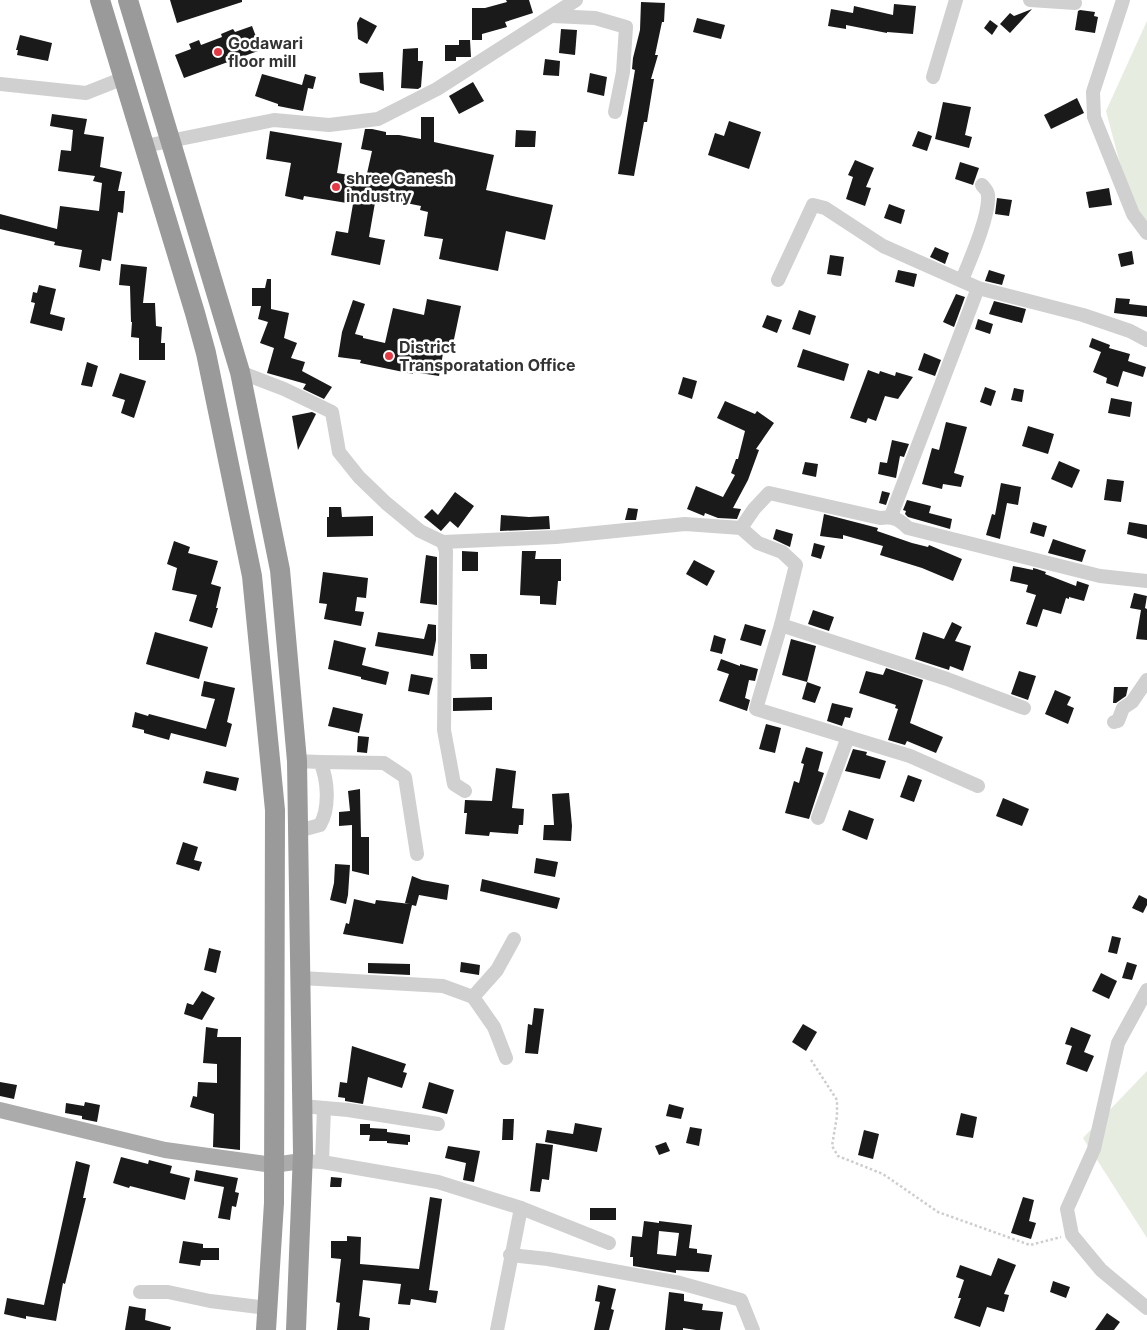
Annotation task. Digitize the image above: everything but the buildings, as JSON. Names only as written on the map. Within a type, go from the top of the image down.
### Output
[{"type":"highway","points":[[100,0],[206,353],[252,576],[274,810],[274,1203],[266,1330]]},
{"type":"highway","points":[[128,0],[223,310],[240,372],[280,570],[297,761],[302,1106],[312,1162],[296,1330]]},
{"type":"main road","points":[[0,1110],[165,1150],[273,1165],[312,1162]]},
{"type":"street","points":[[145,146],[274,120],[329,126],[378,119],[438,89],[576,0]]},
{"type":"street","points":[[933,76],[956,0]]},
{"type":"street","points":[[1030,0],[1075,3]]},
{"type":"street","points":[[1124,0],[1093,92],[1094,117],[1133,214],[1147,233]]},
{"type":"street","points":[[553,16],[595,18],[626,27],[623,72],[615,112]]},
{"type":"street","points":[[0,84],[86,93],[124,78]]},
{"type":"street","points":[[962,280],[984,220],[988,203],[988,193],[982,185]]},
{"type":"street","points":[[778,280],[813,205],[825,208],[883,246],[978,288],[1083,314],[1130,331],[1147,340]]},
{"type":"street","points":[[891,516],[978,288]]},
{"type":"street","points":[[240,372],[284,389],[332,412],[339,452],[359,477],[386,503],[420,531],[443,542],[556,537],[685,524],[741,528],[758,543],[782,552],[796,565],[781,625],[756,709],[910,756],[978,786]]},
{"type":"street","points":[[741,528],[754,509],[769,493],[880,518],[891,516],[908,528],[1100,576],[1147,581]]},
{"type":"street","points":[[443,542],[446,551],[444,730],[454,784],[465,791]]},
{"type":"street","points":[[781,625],[947,678],[1024,708]]},
{"type":"street","points":[[1114,722],[1118,721],[1123,708],[1132,702],[1147,680]]},
{"type":"street","points":[[818,818],[848,737]]},
{"type":"street","points":[[297,761],[384,764],[405,777],[417,854]]},
{"type":"street","points":[[298,831],[320,825],[325,816],[324,772],[320,762]]},
{"type":"street","points":[[473,997],[497,970],[514,939]]},
{"type":"street","points":[[301,978],[443,986],[473,997],[494,1027],[506,1058]]},
{"type":"street","points":[[1147,990],[1118,1043],[1094,1149],[1067,1209],[1072,1235],[1101,1270],[1147,1308]]},
{"type":"street","points":[[302,1106],[438,1124]]},
{"type":"street","points":[[324,1108],[312,1162],[438,1182],[521,1208],[608,1243]]},
{"type":"street","points":[[497,1330],[510,1255],[521,1208]]},
{"type":"street","points":[[510,1255],[548,1259],[680,1283],[741,1300],[754,1330]]},
{"type":"street","points":[[140,1292],[168,1292],[210,1301],[267,1308]]},
{"type":"path","points":[[811,1060],[837,1100],[837,1116],[832,1146],[838,1156],[883,1174],[938,1212],[1030,1245],[1072,1235]]},
{"type":"shaded area","points":[[1147,21],[1147,224],[1127,190],[1106,111]]},
{"type":"shaded area","points":[[1147,1071],[1147,1238],[1083,1138]]},
{"type":"place","name":"Godawari floor mill","points":[[218,52]]},
{"type":"place","name":"shree Ganesh industry","points":[[336,187]]},
{"type":"place","name":"District Transporatation Office","points":[[389,356]]}]
